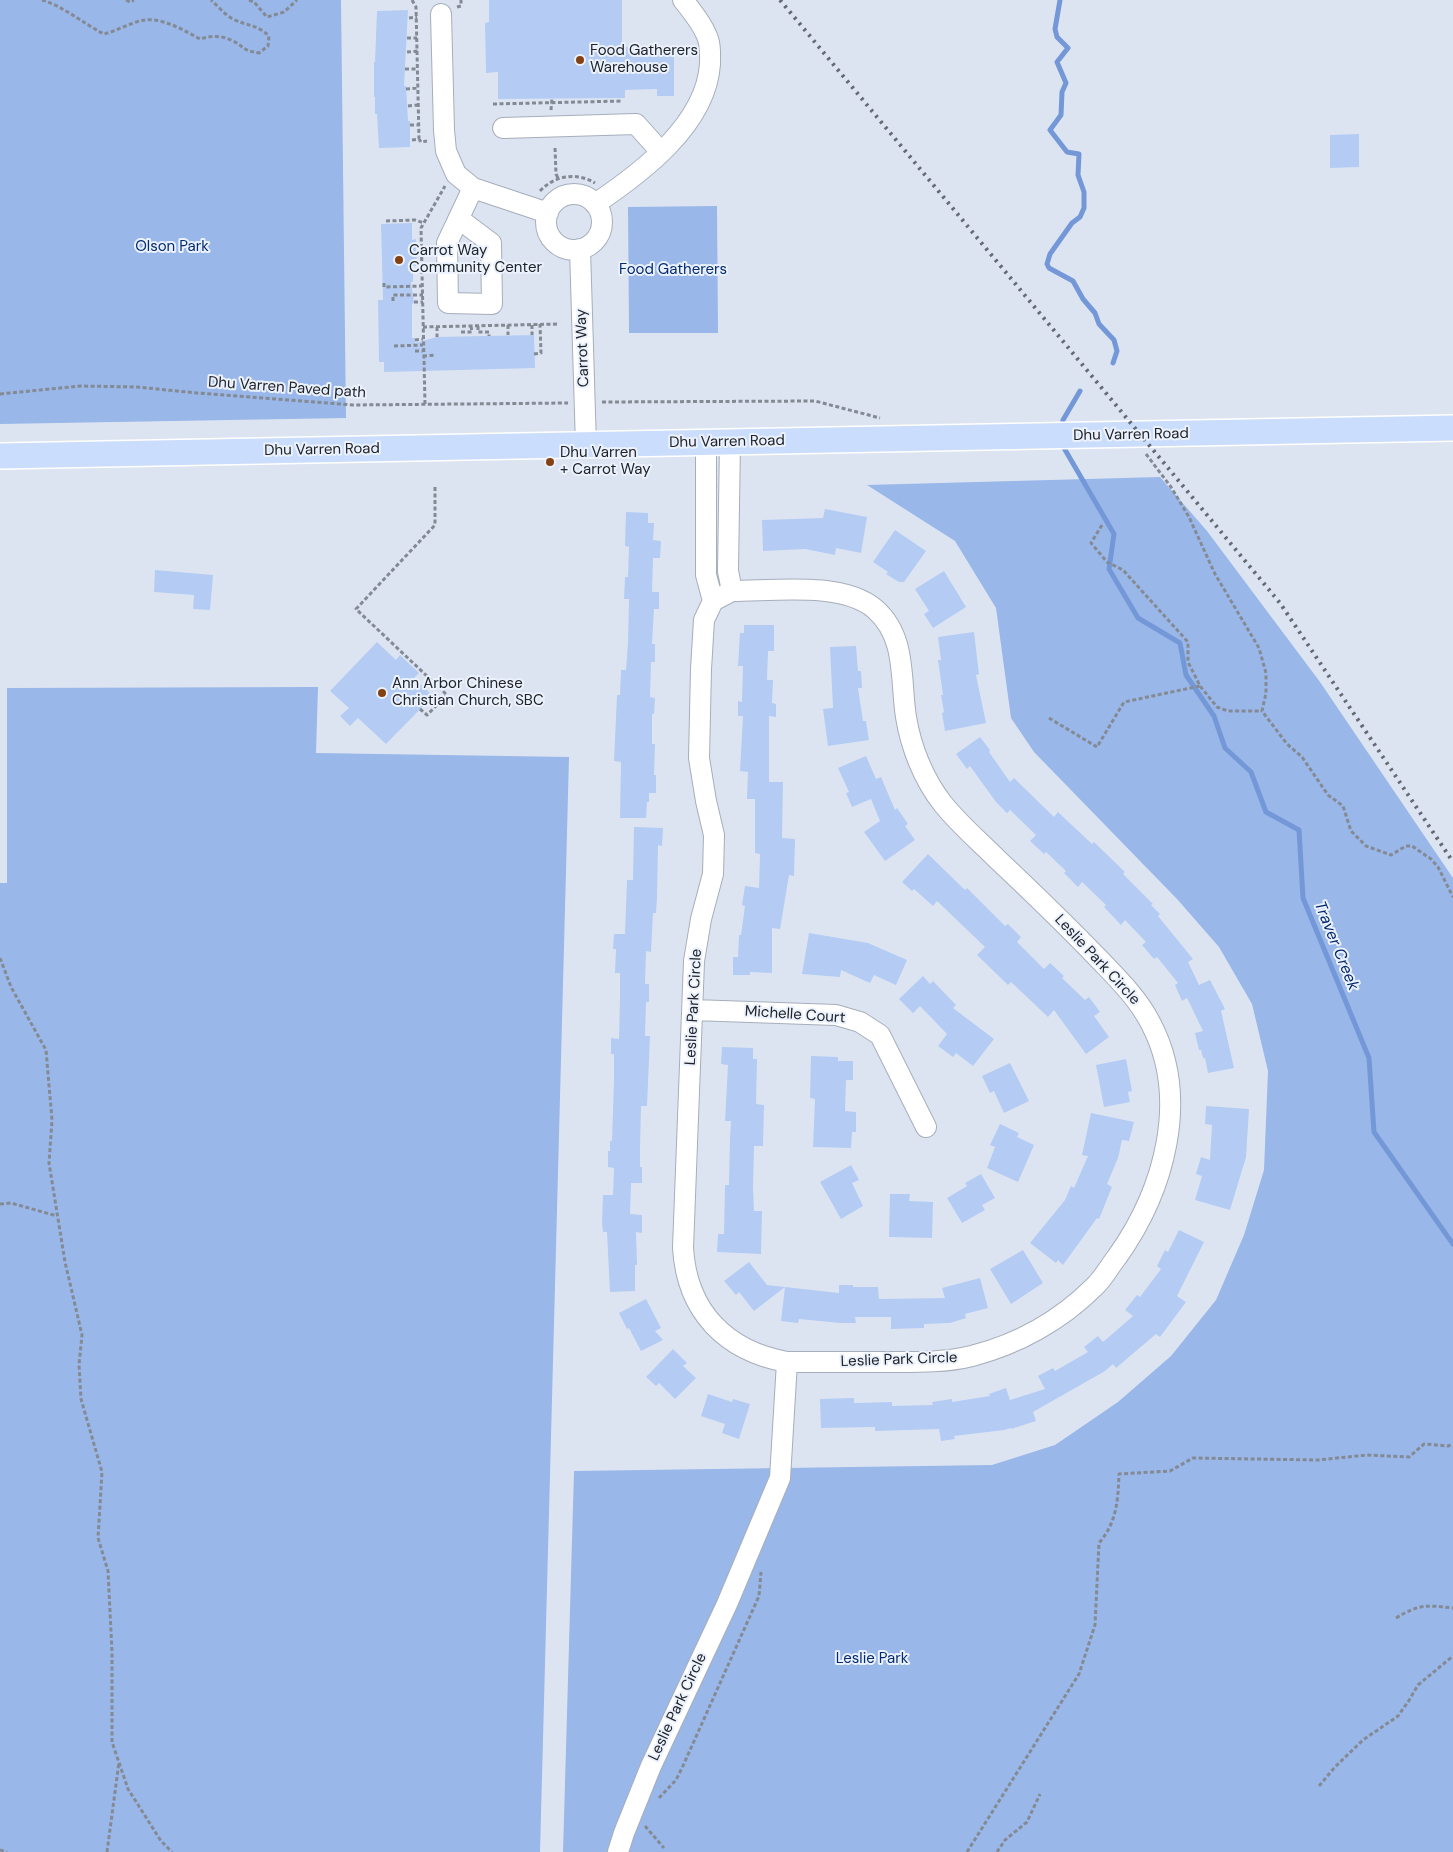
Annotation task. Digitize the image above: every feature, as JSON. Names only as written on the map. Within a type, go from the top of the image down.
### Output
[{"type":"main road","name":"Dhu Varren Road","points":[[0,456],[1453,428]]},
{"type":"street","points":[[597,195],[602,217],[600,234],[589,246],[580,250],[572,250],[564,248],[550,238],[546,221],[552,204],[567,195],[576,194],[585,197],[597,195],[639,172],[662,152],[683,128],[697,107],[709,78],[710,54],[707,36],[683,0]]},
{"type":"street","points":[[448,10],[444,130],[446,151],[456,174],[473,188],[548,213]]},
{"type":"street","points":[[503,128],[636,124],[662,152]]},
{"type":"street","points":[[460,219],[473,188]]},
{"type":"street","name":"Carrot Way","points":[[580,250],[586,446]]},
{"type":"street","points":[[713,601],[706,575],[706,535],[718,442]]},
{"type":"street","points":[[718,442],[728,535],[728,572],[732,592]]},
{"type":"street","points":[[706,535],[728,535]]},
{"type":"street","name":"Leslie Park Circle","points":[[808,590],[842,593],[874,609],[890,628],[898,646],[903,700],[911,739],[923,772],[942,804],[1125,986],[1140,1005],[1158,1037],[1166,1069],[1170,1129],[1154,1188],[1130,1238],[1096,1285],[1069,1310],[1042,1327],[1014,1341],[971,1356],[911,1362],[787,1362],[768,1359],[729,1340],[713,1326],[701,1310],[693,1294],[686,1275],[683,1248],[694,960],[701,919],[713,874],[714,835],[699,758],[704,620],[713,601],[732,592],[808,590]]},
{"type":"street","name":"Michelle Court","points":[[693,1010],[836,1014],[860,1022],[880,1036],[926,1127]]},
{"type":"street","name":"Leslie Park Circle","points":[[618,1852],[651,1766],[727,1604],[780,1478],[787,1362]]},
{"type":"path","points":[[42,0],[61,8],[86,25],[104,34],[145,20],[160,21],[200,39],[211,36],[231,40],[246,51],[259,53],[268,46],[268,36],[261,28],[230,18],[211,0]]},
{"type":"path","points":[[126,0],[130,2],[134,0]]},
{"type":"path","points":[[249,0],[254,2],[267,17],[284,12],[297,0]]},
{"type":"path","points":[[448,10],[461,6],[461,0]]},
{"type":"path","points":[[413,1],[417,17],[419,139]]},
{"type":"path","points":[[409,18],[417,17]]},
{"type":"path","points":[[407,38],[417,38]]},
{"type":"path","points":[[407,52],[418,51]]},
{"type":"path","points":[[405,69],[418,69]]},
{"type":"path","points":[[406,89],[418,88]]},
{"type":"path","points":[[493,104],[622,101]]},
{"type":"path","points":[[408,106],[418,105]]},
{"type":"path","points":[[410,125],[418,125]]},
{"type":"path","points":[[412,140],[419,139],[421,142],[433,141]]},
{"type":"path","points":[[555,148],[556,174],[558,178]]},
{"type":"path","points":[[538,193],[558,178],[578,177],[589,180],[597,195]]},
{"type":"path","points":[[425,404],[421,228],[449,180]]},
{"type":"path","points":[[386,221],[415,220],[424,223]]},
{"type":"path","points":[[416,253],[422,253]]},
{"type":"path","points":[[384,283],[384,287],[422,286]]},
{"type":"path","points":[[393,301],[393,295],[423,295]]},
{"type":"path","points":[[414,302],[423,302]]},
{"type":"path","points":[[534,354],[541,353],[540,324]]},
{"type":"path","points":[[423,327],[559,324]]},
{"type":"path","points":[[508,325],[508,336]]},
{"type":"path","points":[[532,325],[532,335]]},
{"type":"path","points":[[461,326],[461,334],[472,332],[472,326]]},
{"type":"path","points":[[478,326],[478,332],[489,332],[489,336]]},
{"type":"path","points":[[437,327],[437,337]]},
{"type":"path","points":[[415,340],[423,339]]},
{"type":"path","points":[[394,346],[423,345]]},
{"type":"path","points":[[415,352],[436,355]]},
{"type":"path","name":"Dhu Varren Paved path","points":[[0,394],[80,386],[137,387],[353,405],[572,403]]},
{"type":"path","points":[[596,403],[815,401],[871,414],[885,420]]},
{"type":"path","points":[[1136,434],[1148,457],[1171,487],[1188,517],[1215,574],[1259,648],[1266,673],[1266,693],[1262,711]]},
{"type":"path","points":[[420,709],[427,715],[447,695],[356,609],[435,524],[435,488]]},
{"type":"path","points":[[1102,525],[1091,543],[1106,562],[1123,570],[1188,642],[1188,662],[1200,686],[1217,707],[1228,711],[1262,711],[1277,728],[1287,744],[1302,757],[1328,795],[1343,806],[1351,831],[1366,846],[1391,855],[1406,846],[1412,846],[1432,859],[1453,897]]},
{"type":"path","points":[[1049,718],[1097,747],[1124,702],[1200,686]]},
{"type":"path","points":[[0,958],[11,986],[46,1050],[52,1120],[49,1163],[65,1262],[82,1335],[79,1365],[81,1399],[102,1472],[98,1538],[108,1571],[112,1652],[112,1742],[128,1789],[161,1841],[172,1852]]},
{"type":"path","points":[[0,1204],[11,1203],[57,1216]]},
{"type":"path","points":[[967,1852],[1079,1674],[1095,1625],[1099,1543],[1105,1536],[1117,1509],[1119,1474],[1170,1471],[1194,1458],[1318,1460],[1366,1455],[1409,1457],[1424,1444],[1448,1446],[1453,1444]]},
{"type":"path","points":[[658,1798],[676,1780],[682,1768],[758,1596],[762,1565]]},
{"type":"path","points":[[1396,1618],[1421,1606],[1453,1608]]},
{"type":"path","points":[[1319,1786],[1335,1767],[1363,1740],[1398,1716],[1418,1685],[1453,1656]]},
{"type":"path","points":[[107,1852],[119,1762]]},
{"type":"path","points":[[997,1852],[1005,1840],[1027,1822],[1040,1794]]},
{"type":"path","points":[[642,1833],[646,1820]]},
{"type":"path","points":[[644,1826],[664,1848]]},
{"type":"path","points":[[0,1850],[7,1852]]},
{"type":"green space","name":"Olson Park","points":[[0,0],[341,0],[346,418],[0,424]]},
{"type":"green space","name":"Food Gatherers","points":[[717,206],[718,333],[629,333],[628,207]]},
{"type":"green space","name":"Leslie Park","points":[[1160,477],[1207,531],[1320,682],[1453,878],[1453,1852],[563,1852],[574,1471],[992,1465],[1055,1445],[1118,1402],[1171,1356],[1216,1300],[1244,1235],[1264,1170],[1268,1071],[1252,1004],[1219,947],[1177,899],[1034,752],[1011,718],[996,608],[955,541],[867,485]]},
{"type":"green space","points":[[318,687],[316,753],[569,757],[540,1852],[0,1852],[0,883],[7,883],[7,688]]},
{"type":"building","name":"Food Gatherers Warehouse","points":[[489,0],[622,0],[622,47],[674,47],[674,96],[657,96],[657,89],[625,90],[625,98],[498,99],[498,72],[486,73],[485,23],[489,22]]},
{"type":"building","points":[[408,10],[404,86],[406,86],[408,121],[410,121],[410,147],[379,148],[374,97],[377,11]]},
{"type":"building","points":[[1359,134],[1359,167],[1330,168],[1330,135]]},
{"type":"building","points":[[412,223],[412,240],[416,239],[417,266],[413,266],[413,282],[411,282],[414,303],[412,304],[412,338],[415,338],[415,343],[437,337],[534,335],[535,368],[384,372],[384,362],[379,362],[378,300],[383,300],[381,224]]},
{"type":"building","points":[[825,509],[867,517],[861,553],[836,548],[835,555],[805,549],[763,551],[762,520],[823,518]]},
{"type":"building","points":[[626,512],[648,513],[648,523],[654,523],[653,540],[661,541],[660,558],[653,558],[652,592],[659,592],[659,609],[654,609],[652,644],[655,644],[655,662],[651,662],[650,697],[655,698],[654,714],[652,714],[652,744],[655,744],[654,775],[656,775],[656,793],[649,793],[646,818],[620,818],[621,762],[614,761],[617,695],[620,695],[621,670],[626,670],[628,643],[629,599],[624,599],[625,577],[628,577],[629,547],[625,546]]},
{"type":"building","points":[[895,530],[926,551],[904,582],[899,582],[886,574],[888,572],[873,562]]},
{"type":"building","points":[[155,570],[213,575],[210,610],[193,609],[194,595],[154,592]]},
{"type":"building","points":[[944,571],[966,607],[933,628],[924,614],[929,611],[915,589]]},
{"type":"building","points":[[744,625],[774,625],[774,651],[768,651],[767,680],[773,680],[772,703],[776,704],[776,717],[769,716],[769,782],[783,782],[782,838],[795,839],[794,876],[789,875],[780,929],[772,928],[772,973],[750,972],[750,975],[733,975],[733,957],[738,957],[739,935],[741,935],[745,906],[742,905],[745,886],[759,888],[760,854],[755,853],[755,799],[747,799],[748,772],[740,771],[743,716],[738,716],[738,701],[742,702],[743,666],[738,666],[740,633],[744,633]]},
{"type":"building","points":[[974,632],[979,674],[976,675],[986,723],[945,731],[941,695],[943,695],[938,660],[941,660],[938,637]]},
{"type":"building","name":"Ann Arbor Chinese Christian Church, SBC","points":[[377,642],[396,660],[400,655],[419,673],[414,678],[433,696],[386,744],[358,718],[350,726],[340,716],[349,708],[330,691]]},
{"type":"building","points":[[856,646],[858,671],[861,671],[862,688],[858,688],[863,721],[866,721],[869,740],[828,746],[823,709],[833,708],[830,647]]},
{"type":"building","points":[[980,737],[1010,782],[1014,778],[1054,817],[1058,812],[1092,844],[1094,842],[1125,872],[1123,874],[1153,904],[1151,905],[1160,914],[1158,916],[1193,959],[1188,962],[1199,985],[1210,980],[1225,1009],[1221,1011],[1234,1068],[1208,1073],[1205,1058],[1203,1058],[1201,1050],[1199,1050],[1195,1033],[1203,1031],[1187,998],[1182,1001],[1175,985],[1178,983],[1157,957],[1154,959],[1142,945],[1146,942],[1125,920],[1121,925],[1104,907],[1106,905],[1082,882],[1078,887],[1064,873],[1066,871],[1046,852],[1044,854],[1030,841],[1036,835],[1010,810],[1007,813],[996,802],[970,766],[967,769],[956,754]]},
{"type":"building","points":[[866,756],[876,779],[881,777],[895,810],[897,808],[908,824],[905,826],[915,840],[885,861],[864,832],[880,821],[871,799],[852,807],[846,793],[849,792],[838,768]]},
{"type":"building","points":[[634,827],[663,828],[662,846],[658,845],[657,898],[656,913],[653,913],[651,952],[646,951],[645,984],[649,984],[649,1002],[646,1002],[645,1036],[650,1036],[647,1106],[641,1106],[640,1167],[642,1167],[642,1183],[631,1183],[630,1214],[642,1215],[642,1233],[636,1232],[637,1265],[635,1265],[635,1291],[610,1292],[607,1232],[603,1232],[602,1223],[603,1195],[613,1195],[614,1168],[608,1167],[608,1151],[610,1151],[610,1141],[612,1141],[614,1079],[614,1054],[611,1054],[611,1038],[619,1039],[620,973],[615,973],[616,949],[613,949],[614,934],[625,934],[627,880],[633,880]]},
{"type":"building","points":[[928,854],[965,890],[967,888],[1005,926],[1008,924],[1021,937],[1017,942],[1044,969],[1050,963],[1064,976],[1062,978],[1085,1000],[1089,997],[1100,1012],[1094,1016],[1109,1037],[1086,1054],[1054,1010],[1048,1017],[1011,982],[1008,985],[977,955],[985,947],[937,901],[933,906],[914,889],[912,891],[902,882]]},
{"type":"building","points":[[809,933],[868,943],[907,960],[896,985],[874,975],[870,983],[841,970],[840,977],[802,974]]},
{"type":"building","points":[[923,976],[930,984],[933,981],[956,1005],[953,1008],[994,1039],[973,1066],[956,1053],[953,1057],[938,1046],[947,1034],[920,1006],[913,1013],[899,999]]},
{"type":"building","points":[[722,1047],[753,1048],[753,1059],[757,1059],[756,1104],[764,1105],[763,1146],[754,1146],[753,1188],[754,1211],[762,1211],[761,1254],[717,1252],[718,1234],[724,1234],[725,1185],[729,1185],[731,1121],[725,1121],[728,1065],[721,1064]]},
{"type":"building","points":[[811,1056],[838,1057],[838,1061],[853,1061],[853,1080],[846,1080],[845,1111],[856,1112],[856,1132],[852,1132],[851,1148],[813,1147],[815,1099],[810,1098]]},
{"type":"building","points":[[1126,1059],[1132,1091],[1128,1092],[1130,1102],[1104,1107],[1096,1065]]},
{"type":"building","points":[[1010,1063],[1029,1101],[1004,1113],[994,1091],[990,1093],[982,1076]]},
{"type":"building","points":[[1206,1106],[1249,1109],[1246,1157],[1230,1210],[1195,1200],[1202,1176],[1196,1174],[1201,1157],[1210,1160],[1212,1125],[1205,1124]]},
{"type":"building","points":[[1091,1113],[1134,1122],[1129,1141],[1122,1140],[1118,1158],[1107,1184],[1112,1187],[1099,1219],[1097,1218],[1063,1265],[1058,1260],[1056,1263],[1030,1243],[1065,1200],[1071,1186],[1074,1188],[1088,1156],[1082,1155]]},
{"type":"building","points":[[1000,1124],[1019,1133],[1017,1137],[1034,1145],[1018,1182],[987,1168],[995,1147],[990,1145]]},
{"type":"building","points":[[851,1165],[859,1180],[852,1183],[863,1206],[841,1219],[820,1182]]},
{"type":"building","points":[[981,1174],[995,1198],[982,1205],[985,1210],[962,1223],[947,1198],[967,1186],[965,1183]]},
{"type":"building","points":[[890,1194],[910,1194],[909,1201],[933,1202],[932,1238],[889,1237]]},
{"type":"building","points":[[1179,1230],[1204,1242],[1177,1296],[1186,1302],[1160,1337],[1156,1334],[1116,1368],[1113,1364],[1105,1371],[1033,1412],[1036,1421],[1011,1429],[954,1436],[955,1439],[941,1441],[939,1429],[875,1431],[875,1427],[821,1428],[820,1399],[854,1398],[854,1403],[892,1402],[892,1406],[933,1405],[932,1402],[952,1399],[952,1402],[990,1396],[989,1394],[1006,1388],[1010,1400],[1045,1389],[1038,1376],[1053,1368],[1055,1371],[1088,1352],[1084,1347],[1098,1336],[1103,1342],[1133,1316],[1125,1310],[1137,1295],[1140,1297],[1161,1269],[1157,1266],[1165,1250],[1168,1252]]},
{"type":"building","points":[[1023,1250],[1043,1283],[1011,1304],[990,1269]]},
{"type":"building","points":[[749,1262],[767,1285],[785,1287],[754,1311],[739,1292],[736,1295],[724,1281]]},
{"type":"building","points":[[980,1278],[988,1308],[965,1314],[966,1318],[950,1323],[924,1324],[924,1328],[891,1329],[891,1317],[855,1317],[856,1323],[799,1319],[798,1323],[781,1321],[785,1287],[839,1293],[839,1285],[853,1285],[853,1287],[878,1287],[879,1299],[945,1298],[942,1288]]},
{"type":"building","points":[[646,1299],[661,1328],[655,1331],[663,1340],[641,1351],[619,1313]]},
{"type":"building","points":[[673,1349],[687,1363],[683,1366],[696,1378],[675,1399],[659,1383],[656,1386],[646,1377]]},
{"type":"building","points":[[708,1394],[732,1402],[733,1399],[750,1404],[739,1439],[722,1433],[725,1424],[701,1416]]},
{"type":"waterway","name":"Traver Creek","points":[[1060,0],[1055,29],[1057,37],[1068,48],[1057,62],[1066,83],[1062,92],[1061,115],[1050,130],[1067,152],[1079,154],[1078,175],[1084,192],[1084,208],[1080,217],[1072,223],[1050,254],[1047,264],[1049,268],[1073,281],[1083,299],[1095,313],[1099,324],[1114,340],[1117,351],[1113,363]]},
{"type":"waterway","name":"Traver Creek","points":[[1063,420],[1080,391]]},
{"type":"waterway","name":"Traver Creek","points":[[1064,448],[1114,534],[1109,569],[1138,618],[1180,643],[1186,675],[1214,716],[1225,748],[1251,772],[1266,812],[1299,830],[1303,898],[1369,1058],[1374,1132],[1453,1244]]},
{"type":"railway","points":[[780,0],[1280,603],[1453,862]]},
{"type":"place","name":"Food Gatherers Warehouse","points":[[580,60]]},
{"type":"place","name":"Carrot Way Community Center","points":[[399,260]]},
{"type":"place","name":"Dhu Varren + Carrot Way","points":[[550,462]]},
{"type":"place","name":"Ann Arbor Chinese Christian Church, SBC","points":[[382,693]]}]
